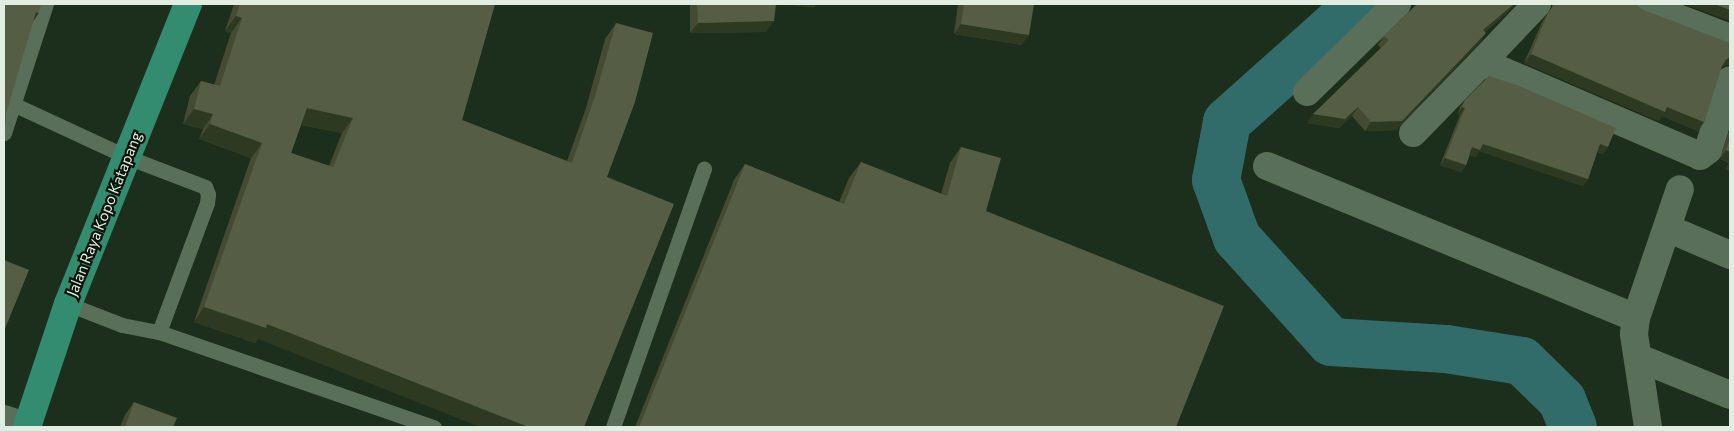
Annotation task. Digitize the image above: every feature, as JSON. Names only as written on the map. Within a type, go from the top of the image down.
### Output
[{"type":"main road","name":"Jalan Raya Kopo Katapang","points":[[27,427],[68,304],[188,4]]},
{"type":"street","points":[[1307,92],[1397,4]]},
{"type":"street","points":[[1413,133],[1537,4]]},
{"type":"street","points":[[1641,4],[1730,38]]},
{"type":"street","points":[[1482,62],[1700,156],[1708,150],[1730,80]]},
{"type":"street","points":[[1268,166],[1636,318]]},
{"type":"street","points":[[1648,427],[1634,334],[1636,318],[1680,188]]},
{"type":"street","points":[[1667,228],[1730,255]]},
{"type":"street","points":[[1638,358],[1730,395]]},
{"type":"street","points":[[4,419],[27,427]]},
{"type":"lane","points":[[4,133],[46,4]]},
{"type":"lane","points":[[13,104],[127,157],[205,187],[208,194],[207,203],[159,332]]},
{"type":"lane","points":[[613,427],[704,168]]},
{"type":"lane","points":[[68,304],[122,325],[159,332],[434,427]]},
{"type":"building","points":[[4,4],[41,4],[39,13],[36,12],[6,114],[6,125],[4,124]]},
{"type":"building","points":[[240,4],[495,4],[462,120],[572,163],[596,93],[616,23],[653,33],[635,102],[607,177],[674,204],[584,427],[528,427],[267,324],[266,328],[204,307],[262,143],[210,124],[213,114],[194,109],[201,81],[220,86],[242,18],[236,16]],"holes":[[[307,108],[353,118],[333,167],[291,153]]]},
{"type":"building","points":[[697,4],[776,4],[774,21],[698,23]]},
{"type":"building","points":[[964,4],[1034,4],[1029,35],[961,24]]},
{"type":"building","points":[[1417,4],[1514,4],[1483,30],[1486,33],[1402,121],[1371,122],[1358,107],[1345,119],[1313,114],[1389,40],[1384,36]]},
{"type":"building","points":[[1555,4],[1635,4],[1641,9],[1730,43],[1730,57],[1722,66],[1704,122],[1667,107],[1665,112],[1531,54],[1548,13]]},
{"type":"building","points":[[1714,4],[1730,4],[1730,10]]},
{"type":"building","points":[[1489,76],[1517,85],[1616,128],[1608,147],[1600,144],[1588,179],[1483,144],[1480,150],[1472,147],[1466,165],[1445,158],[1465,108],[1462,107],[1465,100]]},
{"type":"building","points":[[1730,138],[1730,152],[1726,150]]},
{"type":"building","points":[[961,147],[1001,158],[986,211],[1224,306],[1176,427],[639,427],[745,164],[844,204],[861,162],[947,196]]},
{"type":"building","points":[[4,260],[29,270],[4,331]]},
{"type":"building","points":[[134,402],[177,418],[173,427],[125,427]]},
{"type":"waterway","points":[[1359,4],[1227,122],[1216,180],[1237,238],[1331,342],[1446,349],[1522,361],[1562,400],[1573,427]]}]
